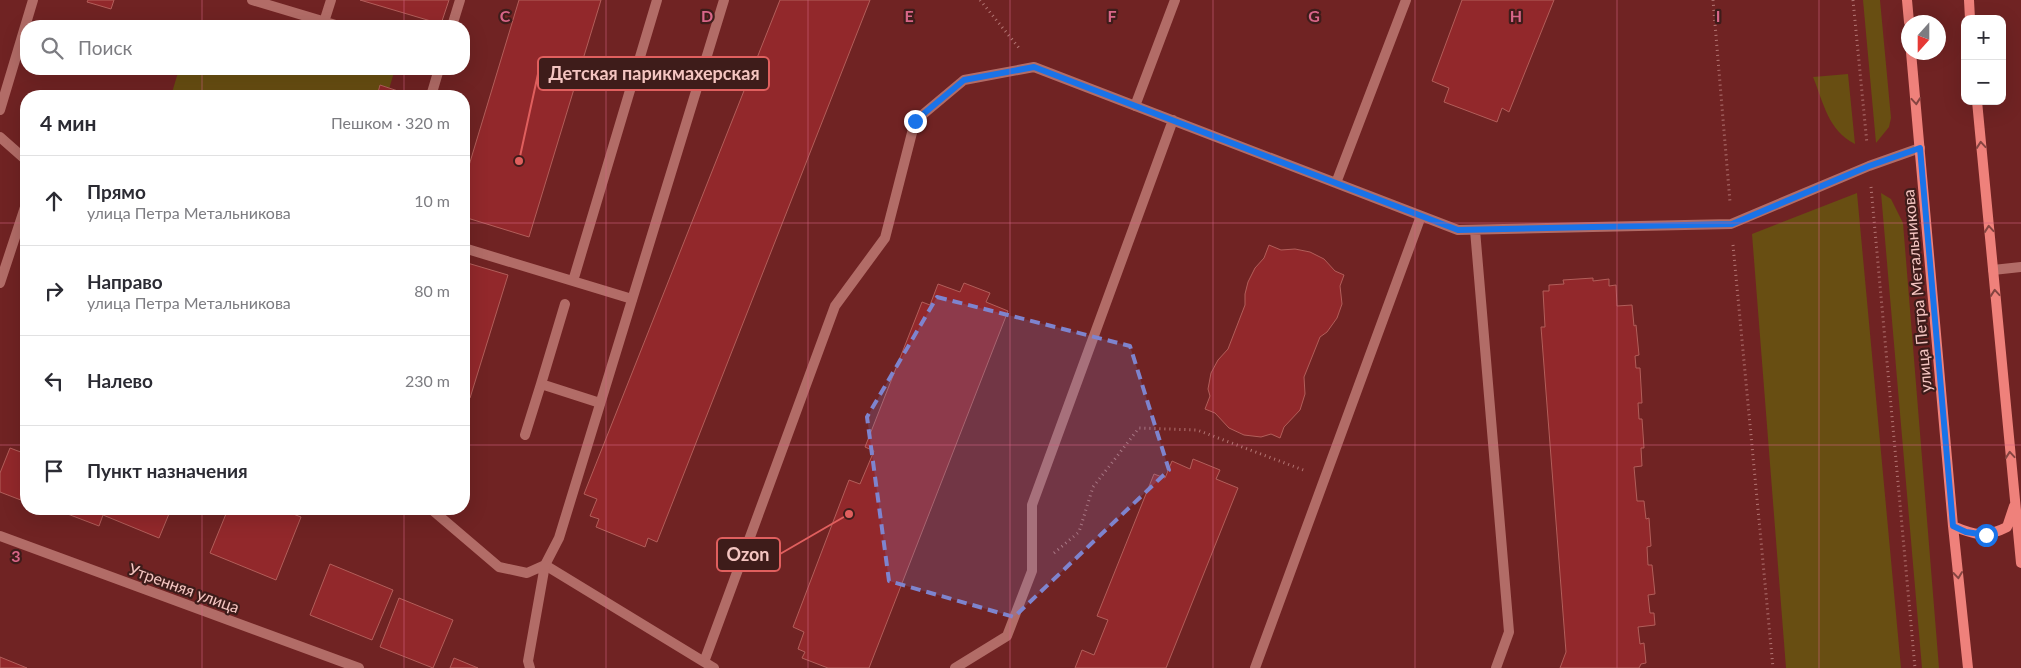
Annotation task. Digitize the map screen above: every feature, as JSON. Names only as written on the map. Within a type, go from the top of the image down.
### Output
[{"type":"main road","points":[[1906,0],[1907,15]]},
{"type":"main road","points":[[1968,0],[1970,15]]},
{"type":"main road","name":"улица Петра Метальникова","points":[[1912,60],[1953,526],[1968,668]]},
{"type":"main road","points":[[1978,105],[2021,563]]},
{"type":"main road","points":[[1953,526],[1966,532],[1986,535],[1998,532],[2006,527],[2015,503]]},
{"type":"street","points":[[27,20],[33,0]]},
{"type":"street","points":[[252,0],[317,20]]},
{"type":"street","points":[[325,20],[331,0]]},
{"type":"street","points":[[454,20],[460,0]]},
{"type":"street","points":[[573,281],[657,0]]},
{"type":"street","points":[[529,665],[545,565],[558,538],[724,0]]},
{"type":"street","points":[[1135,106],[1175,0]]},
{"type":"street","points":[[1336,183],[1406,0]]},
{"type":"street","points":[[0,110],[20,43]]},
{"type":"street","points":[[704,662],[835,306],[885,238],[915,121],[964,80],[1034,67],[1458,230],[1732,224],[1869,166],[1920,148]]},
{"type":"street","points":[[432,90],[437,75]]},
{"type":"street","points":[[955,668],[1007,636],[1032,571],[1032,505],[1173,120]]},
{"type":"street","points":[[0,137],[20,155]]},
{"type":"street","points":[[1255,668],[1421,216]]},
{"type":"street","points":[[0,283],[20,222]]},
{"type":"street","points":[[1475,230],[1509,632],[1496,668]]},
{"type":"street","points":[[470,250],[632,299]]},
{"type":"street","points":[[1993,270],[2021,267]]},
{"type":"street","points":[[525,435],[565,304]]},
{"type":"street","points":[[541,384],[600,403]]},
{"type":"street","points":[[438,515],[499,567],[527,573],[545,565]]},
{"type":"street","name":"Утренняя улица","points":[[0,536],[358,668]]},
{"type":"street","points":[[545,565],[714,668]]},
{"type":"path","points":[[980,0],[1034,67]]},
{"type":"path","points":[[1713,0],[1773,668]]},
{"type":"path","points":[[1853,0],[1914,668]]},
{"type":"path","points":[[1032,571],[1078,532],[1093,487],[1139,428],[1198,430],[1325,478]]},
{"type":"highlighted area","points":[[937,297],[1130,346],[1169,470],[1014,617],[889,581],[867,417]]},
{"type":"shaded area","points":[[1863,0],[1880,0],[1891,118],[1889,127],[1876,143]]},
{"type":"shaded area","points":[[1848,74],[1855,144],[1846,138],[1833,124],[1813,77]]},
{"type":"shaded area","points":[[177,75],[393,75],[389,90],[173,90]]},
{"type":"shaded area","points":[[1857,193],[1901,668],[1786,668],[1752,234]]},
{"type":"shaded area","points":[[1881,193],[1891,199],[1903,223],[1939,668],[1922,668]]},
{"type":"building","points":[[88,0],[114,0],[111,9],[87,2]]},
{"type":"building","points":[[360,0],[449,0],[442,20],[428,20]]},
{"type":"building","points":[[519,0],[601,0],[529,237],[470,219],[470,162]]},
{"type":"building","points":[[780,0],[870,0],[657,542],[648,538],[645,547],[596,527],[599,519],[590,516],[597,499],[584,494]]},
{"type":"building","points":[[1462,0],[1554,0],[1509,112],[1502,108],[1497,122],[1444,102],[1449,88],[1432,81]]},
{"type":"building","points":[[380,85],[395,90],[379,90]]},
{"type":"building","points":[[1269,245],[1281,250],[1295,249],[1310,252],[1324,259],[1335,271],[1344,275],[1340,286],[1342,304],[1337,318],[1327,332],[1320,337],[1304,377],[1305,394],[1300,410],[1284,427],[1280,438],[1271,434],[1261,437],[1244,435],[1229,428],[1215,413],[1205,409],[1210,396],[1208,389],[1211,373],[1218,360],[1228,349],[1245,305],[1248,282],[1255,268],[1264,258]]},
{"type":"building","points":[[470,264],[508,275],[470,398]]},
{"type":"building","points":[[1593,278],[1593,281],[1609,279],[1609,286],[1616,285],[1617,306],[1632,305],[1634,326],[1636,325],[1639,355],[1635,356],[1636,368],[1640,368],[1642,403],[1638,403],[1639,419],[1642,419],[1644,448],[1641,448],[1642,466],[1634,467],[1637,501],[1644,501],[1646,519],[1649,518],[1651,546],[1647,547],[1648,565],[1652,565],[1655,594],[1648,595],[1650,613],[1654,613],[1655,625],[1638,627],[1640,644],[1644,643],[1646,663],[1641,664],[1639,668],[1560,668],[1566,652],[1541,327],[1545,327],[1543,291],[1549,291],[1549,285],[1564,284],[1563,280]]},
{"type":"building","points":[[964,283],[990,293],[986,302],[1008,311],[869,668],[828,668],[802,658],[805,652],[798,649],[804,632],[793,627],[849,480],[860,484],[874,451],[865,447],[922,302],[930,305],[938,284],[960,292]]},
{"type":"building","points":[[10,448],[20,452],[20,500],[0,492],[0,473]]},
{"type":"building","points":[[1193,459],[1220,470],[1216,479],[1238,488],[1166,668],[1075,668],[1082,650],[1094,655],[1108,620],[1097,616],[1154,474],[1165,478],[1172,461],[1190,469]]},
{"type":"building","points":[[70,515],[103,515],[99,526]]},
{"type":"building","points":[[103,515],[169,515],[159,538]]},
{"type":"building","points":[[226,515],[296,515],[301,517],[276,580],[210,553]]},
{"type":"building","points":[[330,564],[393,590],[372,640],[310,615]]},
{"type":"building","points":[[399,598],[453,620],[433,668],[380,647]]},
{"type":"building","points":[[0,657],[27,668],[0,668]]},
{"type":"building","points":[[454,658],[478,668],[450,668]]},
{"type":"place","name":"Детская парикмахерская","points":[[519,161]]},
{"type":"place","name":"Ozon","points":[[849,514]]},
{"type":"route","points":[[915,121],[964,80],[1034,67],[1458,230],[1732,224],[1869,166],[1920,148],[1953,526],[1966,532],[1986,535]]}]
